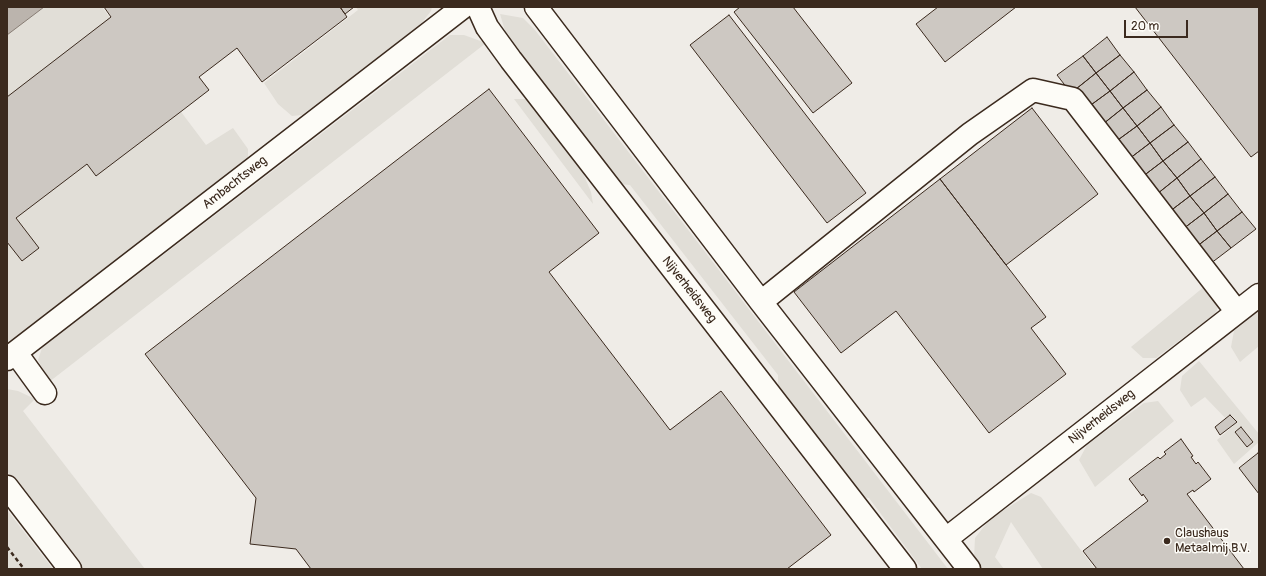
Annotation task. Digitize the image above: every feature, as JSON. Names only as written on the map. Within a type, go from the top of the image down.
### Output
[{"type":"street","name":"Ambachtsweg","points":[[11,356],[463,7]]},
{"type":"street","name":"Nijverheidsweg","points":[[478,7],[487,27],[511,60],[906,569]]},
{"type":"street","points":[[536,7],[761,302],[969,569]]},
{"type":"street","points":[[761,302],[970,134],[1033,90],[1073,99],[1237,312]]},
{"type":"street","name":"Nijverheidsweg","points":[[946,539],[1259,295]]},
{"type":"street","points":[[11,356],[45,392]]},
{"type":"street","points":[[7,487],[70,569]]},
{"type":"path","points":[[7,547],[24,569]]},
{"type":"shaded area","points":[[7,7],[1259,7],[1259,569],[7,569]]},
{"type":"shaded area","points":[[7,7],[44,7],[7,35]]},
{"type":"shaded area","points":[[44,7],[102,7],[206,145],[233,128],[248,149],[248,160],[7,344],[7,35]]},
{"type":"shaded area","points":[[356,7],[432,7],[431,11],[420,25],[302,115],[292,116],[278,104],[264,83],[358,10]]},
{"type":"shaded area","points":[[500,14],[523,18],[535,30],[948,569],[922,569],[869,498],[861,497],[778,387],[778,375],[630,185],[618,184],[526,60],[508,41]]},
{"type":"shaded area","points":[[450,35],[464,35],[486,43],[49,382],[38,360],[42,348]]},
{"type":"shaded area","points":[[514,99],[531,99],[580,166],[591,192],[593,204]]},
{"type":"shaded area","points":[[1205,286],[1219,303],[1216,313],[1156,358],[1143,358],[1131,347]]},
{"type":"shaded area","points":[[1259,311],[1259,346],[1240,362],[1231,347],[1234,331]]},
{"type":"shaded area","points":[[1199,361],[1259,434],[1259,442],[1234,464],[1217,440],[1233,426],[1205,397],[1191,407],[1180,390],[1182,376]]},
{"type":"shaded area","points":[[7,389],[18,391],[35,399],[23,411],[145,569],[83,569],[7,471]]},
{"type":"shaded area","points":[[1158,401],[1174,421],[1095,487],[1079,460],[1087,445],[1144,403]]},
{"type":"shaded area","points":[[1031,493],[1041,497],[1095,569],[1043,569],[1011,522],[995,557],[1004,569],[982,569],[974,558],[975,538],[990,519]]},
{"type":"shaded area","points":[[7,510],[53,569],[7,569]]},
{"type":"building","points":[[104,7],[340,7],[347,17],[262,82],[237,48],[199,77],[209,90],[183,110],[96,176],[87,164],[16,218],[39,248],[22,261],[7,242],[7,97],[111,17]]},
{"type":"building","points":[[340,7],[354,7],[345,14]]},
{"type":"building","points":[[740,7],[793,7],[852,83],[813,113],[734,12]]},
{"type":"building","points":[[938,7],[1016,7],[945,62],[916,24]]},
{"type":"building","points":[[1135,7],[1259,7],[1259,151],[1251,157]]},
{"type":"building","points":[[729,15],[866,193],[827,223],[690,45]]},
{"type":"building","points":[[1107,37],[1120,55],[1096,73],[1083,56]]},
{"type":"building","points":[[1120,55],[1134,72],[1110,91],[1096,73]]},
{"type":"building","points":[[1083,56],[1096,73],[1071,93],[1057,75]]},
{"type":"building","points":[[1134,72],[1147,90],[1123,108],[1110,91]]},
{"type":"building","points":[[1096,73],[1110,91],[1084,110],[1071,93]]},
{"type":"building","points":[[489,89],[599,233],[549,272],[670,430],[721,391],[831,535],[787,569],[311,569],[296,549],[250,544],[256,498],[145,354]]},
{"type":"building","points":[[1147,90],[1161,107],[1137,126],[1123,108]]},
{"type":"building","points":[[1110,91],[1123,108],[1098,128],[1084,110]]},
{"type":"building","points":[[1161,107],[1174,125],[1150,143],[1137,126]]},
{"type":"building","points":[[1032,108],[1098,194],[1006,265],[940,179]]},
{"type":"building","points":[[1123,108],[1137,126],[1111,145],[1098,128]]},
{"type":"building","points":[[1174,125],[1188,142],[1163,161],[1150,143]]},
{"type":"building","points":[[1137,126],[1150,143],[1125,162],[1111,145]]},
{"type":"building","points":[[1188,142],[1201,159],[1177,178],[1163,161]]},
{"type":"building","points":[[1150,143],[1163,161],[1138,180],[1125,162]]},
{"type":"building","points":[[1201,159],[1215,177],[1190,196],[1177,178]]},
{"type":"building","points":[[1163,161],[1177,178],[1152,198],[1138,180]]},
{"type":"building","points":[[1215,177],[1228,194],[1204,213],[1190,196]]},
{"type":"building","points":[[1177,178],[1190,196],[1165,215],[1152,198]]},
{"type":"building","points":[[940,179],[1046,317],[1031,328],[1066,374],[989,433],[896,311],[841,353],[794,292]]},
{"type":"building","points":[[1228,194],[1242,212],[1217,231],[1204,213]]},
{"type":"building","points":[[1190,196],[1204,213],[1179,232],[1165,215]]},
{"type":"building","points":[[1242,212],[1256,229],[1231,248],[1217,231]]},
{"type":"building","points":[[1204,213],[1217,231],[1192,250],[1179,232]]},
{"type":"building","points":[[1217,231],[1231,248],[1206,267],[1192,250]]},
{"type":"building","points":[[1230,415],[1237,422],[1220,435],[1215,427]]},
{"type":"building","points":[[1241,427],[1253,442],[1247,447],[1235,432]]},
{"type":"building","points":[[1181,439],[1193,456],[1191,457],[1196,464],[1198,462],[1211,479],[1194,492],[1193,490],[1187,494],[1244,569],[1097,569],[1083,551],[1148,501],[1143,494],[1142,496],[1129,479],[1158,457],[1160,459],[1166,454],[1164,452]]},
{"type":"building","points":[[1258,453],[1259,454],[1259,494],[1239,468]]},
{"type":"place","name":"Claushaus Metaalmij B.V.","points":[[1167,541]]}]
